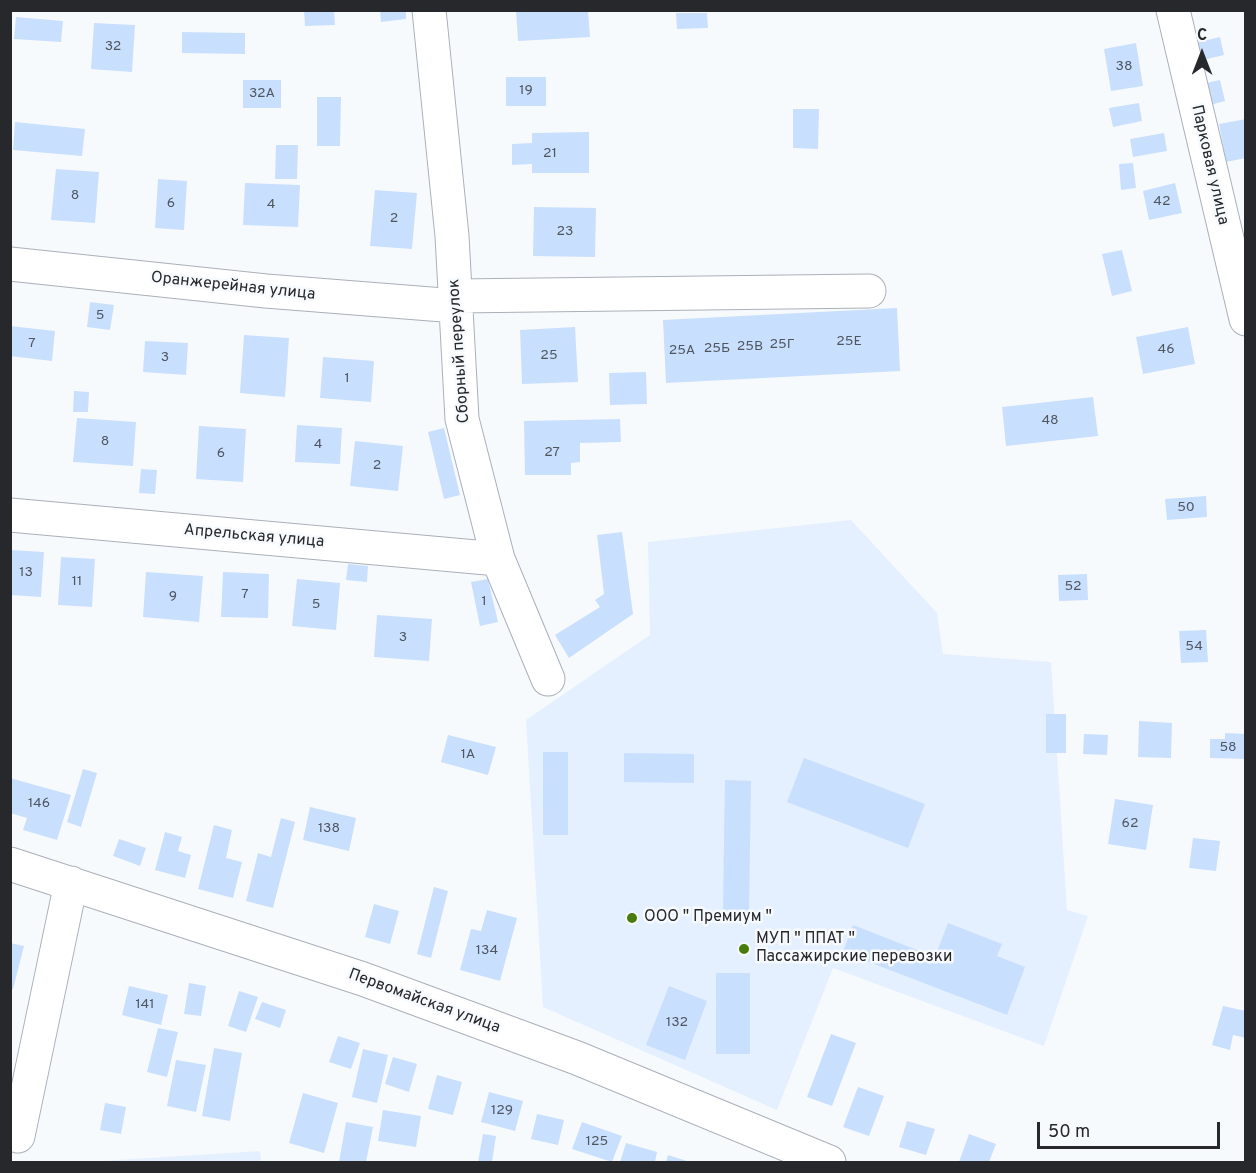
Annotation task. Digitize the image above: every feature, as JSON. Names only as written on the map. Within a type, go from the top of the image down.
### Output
[{"type":"street","name":"Сборный переулок","points":[[429,10],[456,301],[462,419],[498,559],[548,679]]},
{"type":"street","name":"Парковая улица","points":[[1173,10],[1245,319]]},
{"type":"street","name":"Оранжерейная улица","points":[[10,264],[266,291],[456,301],[869,291]]},
{"type":"street","name":"Апрельская улица","points":[[10,515],[498,559]]},
{"type":"street","name":"Первомайская улица","points":[[10,864],[363,979],[577,1058],[829,1162]]},
{"type":"street","points":[[18,1136],[71,883]]},
{"type":"shaded area","points":[[851,520],[937,613],[943,654],[1051,662],[1067,910],[1088,916],[1044,1046],[833,968],[777,1110],[543,1007],[526,720],[650,635],[648,542]]},
{"type":"shaded area","points":[[260,1151],[261,1162],[87,1162]]},
{"type":"building","points":[[304,10],[334,10],[335,25],[305,26]]},
{"type":"building","points":[[380,10],[406,10],[406,19],[381,22]]},
{"type":"building","points":[[516,10],[588,10],[590,37],[518,41]]},
{"type":"building","points":[[676,13],[707,13],[708,28],[677,29]]},
{"type":"building","points":[[16,17],[63,21],[61,42],[14,39]]},
{"type":"building","points":[[94,23],[135,25],[132,72],[91,69]]},
{"type":"building","points":[[182,32],[245,33],[245,54],[182,53]]},
{"type":"building","points":[[1220,37],[1224,55],[1194,62],[1190,44]]},
{"type":"building","points":[[1136,43],[1143,86],[1111,91],[1104,49]]},
{"type":"building","points":[[506,77],[546,77],[546,106],[506,106]]},
{"type":"building","points":[[243,80],[281,80],[281,108],[243,108]]},
{"type":"building","points":[[1220,80],[1225,101],[1210,105],[1206,83]]},
{"type":"building","points":[[317,97],[341,97],[340,146],[317,146]]},
{"type":"building","points":[[1139,103],[1142,121],[1113,127],[1109,108]]},
{"type":"building","points":[[793,109],[819,109],[818,149],[793,148]]},
{"type":"building","points":[[1246,119],[1246,158],[1226,162],[1219,124]]},
{"type":"building","points":[[15,122],[85,129],[82,156],[13,150]]},
{"type":"building","points":[[589,132],[589,173],[532,173],[532,164],[512,165],[512,144],[532,143],[532,133]]},
{"type":"building","points":[[1164,133],[1167,151],[1133,157],[1130,139]]},
{"type":"building","points":[[276,145],[298,145],[297,179],[275,179]]},
{"type":"building","points":[[1133,163],[1136,188],[1121,190],[1119,164]]},
{"type":"building","points":[[56,169],[99,172],[95,223],[51,220]]},
{"type":"building","points":[[158,179],[187,181],[184,230],[155,228]]},
{"type":"building","points":[[245,183],[300,185],[298,227],[243,225]]},
{"type":"building","points":[[1175,183],[1182,213],[1149,220],[1143,191]]},
{"type":"building","points":[[375,190],[417,193],[412,249],[370,246]]},
{"type":"building","points":[[534,207],[596,208],[595,257],[533,256]]},
{"type":"building","points":[[1122,250],[1132,291],[1112,296],[1102,254]]},
{"type":"building","points":[[90,302],[114,305],[110,330],[87,327]]},
{"type":"building","points":[[897,308],[900,371],[666,383],[663,320]]},
{"type":"building","points":[[10,326],[55,331],[52,361],[10,356]]},
{"type":"building","points":[[575,327],[578,382],[522,384],[520,330]]},
{"type":"building","points":[[1188,327],[1195,364],[1143,374],[1136,337]]},
{"type":"building","points":[[244,335],[289,338],[285,397],[240,393]]},
{"type":"building","points":[[145,341],[188,343],[186,375],[143,372]]},
{"type":"building","points":[[323,357],[374,361],[371,402],[320,398]]},
{"type":"building","points":[[646,372],[647,404],[610,405],[609,373]]},
{"type":"building","points":[[74,391],[89,392],[88,412],[73,412]]},
{"type":"building","points":[[1093,397],[1098,436],[1006,446],[1002,407]]},
{"type":"building","points":[[77,418],[136,422],[133,466],[73,462]]},
{"type":"building","points":[[620,419],[621,442],[580,443],[580,462],[571,463],[571,475],[525,475],[524,421]]},
{"type":"building","points":[[297,425],[342,428],[340,464],[295,462]]},
{"type":"building","points":[[199,426],[246,429],[243,482],[196,479]]},
{"type":"building","points":[[444,428],[460,495],[444,499],[428,432]]},
{"type":"building","points":[[355,441],[403,446],[398,491],[350,486]]},
{"type":"building","points":[[141,469],[157,470],[155,494],[139,493]]},
{"type":"building","points":[[1206,496],[1207,517],[1167,520],[1165,499]]},
{"type":"building","points":[[622,532],[633,614],[569,658],[555,635],[600,607],[595,600],[604,594],[597,535]]},
{"type":"building","points":[[10,550],[44,552],[41,597],[10,595]]},
{"type":"building","points":[[61,557],[95,559],[92,607],[58,605]]},
{"type":"building","points":[[348,564],[368,566],[367,582],[346,580]]},
{"type":"building","points":[[146,572],[203,576],[199,622],[143,617]]},
{"type":"building","points":[[223,572],[269,574],[268,618],[221,617]]},
{"type":"building","points":[[1087,574],[1088,600],[1059,601],[1058,575]]},
{"type":"building","points":[[297,579],[340,583],[336,630],[292,626]]},
{"type":"building","points":[[488,579],[498,622],[480,626],[471,582]]},
{"type":"building","points":[[377,615],[432,619],[429,661],[374,657]]},
{"type":"building","points":[[1206,630],[1208,662],[1181,663],[1179,631]]},
{"type":"building","points":[[1046,714],[1066,714],[1066,753],[1046,753]]},
{"type":"building","points":[[1139,721],[1172,723],[1171,758],[1138,757]]},
{"type":"building","points":[[1225,733],[1246,734],[1246,759],[1210,758],[1210,739],[1225,739]]},
{"type":"building","points":[[1084,734],[1108,735],[1107,755],[1083,754]]},
{"type":"building","points":[[448,735],[496,747],[488,775],[441,762]]},
{"type":"building","points":[[543,752],[568,752],[568,835],[543,835]]},
{"type":"building","points":[[624,753],[694,754],[694,783],[624,782]]},
{"type":"building","points":[[804,758],[925,804],[908,848],[787,802]]},
{"type":"building","points":[[83,769],[97,773],[81,827],[67,822]]},
{"type":"building","points":[[10,778],[71,795],[57,840],[23,830],[27,818],[10,813]]},
{"type":"building","points":[[725,780],[751,781],[749,911],[723,910]]},
{"type":"building","points":[[1115,799],[1153,805],[1146,850],[1108,844]]},
{"type":"building","points":[[310,807],[356,818],[349,851],[303,840]]},
{"type":"building","points":[[281,818],[295,822],[273,908],[246,901],[258,853],[271,857]]},
{"type":"building","points":[[214,825],[232,830],[226,858],[242,862],[233,898],[198,889]]},
{"type":"building","points":[[165,832],[182,837],[178,851],[191,855],[185,878],[155,870]]},
{"type":"building","points":[[1193,838],[1220,841],[1216,871],[1189,868]]},
{"type":"building","points":[[119,839],[146,848],[140,866],[113,856]]},
{"type":"building","points":[[434,887],[448,891],[431,958],[417,954]]},
{"type":"building","points":[[374,904],[399,911],[390,944],[365,937]]},
{"type":"building","points":[[487,910],[517,918],[500,981],[460,970],[471,929],[481,931]]},
{"type":"building","points":[[948,923],[1002,944],[997,956],[1025,967],[1007,1015],[843,952],[853,925],[935,957]]},
{"type":"building","points":[[10,943],[24,946],[13,989],[10,989]]},
{"type":"building","points":[[716,973],[750,973],[750,1054],[716,1054]]},
{"type":"building","points":[[189,983],[206,986],[201,1016],[184,1014]]},
{"type":"building","points":[[129,986],[168,995],[161,1025],[122,1015]]},
{"type":"building","points":[[669,986],[707,1001],[685,1060],[646,1045]]},
{"type":"building","points":[[239,991],[258,997],[246,1032],[228,1026]]},
{"type":"building","points":[[262,1002],[286,1010],[280,1028],[255,1019]]},
{"type":"building","points":[[1223,1006],[1246,1011],[1246,1038],[1233,1035],[1230,1050],[1212,1045]]},
{"type":"building","points":[[158,1028],[178,1032],[167,1077],[147,1072]]},
{"type":"building","points":[[831,1034],[856,1043],[832,1106],[807,1097]]},
{"type":"building","points":[[338,1036],[360,1043],[351,1069],[329,1062]]},
{"type":"building","points":[[214,1048],[242,1053],[230,1121],[202,1116]]},
{"type":"building","points":[[363,1049],[388,1055],[377,1103],[352,1097]]},
{"type":"building","points":[[393,1057],[417,1064],[409,1092],[385,1084]]},
{"type":"building","points":[[176,1060],[206,1065],[196,1112],[167,1106]]},
{"type":"building","points":[[437,1075],[462,1082],[453,1115],[428,1109]]},
{"type":"building","points":[[858,1087],[884,1096],[869,1136],[843,1127]]},
{"type":"building","points":[[489,1092],[523,1101],[515,1131],[481,1122]]},
{"type":"building","points":[[303,1093],[338,1103],[324,1153],[289,1143]]},
{"type":"building","points":[[105,1103],[126,1107],[121,1134],[100,1130]]},
{"type":"building","points":[[383,1110],[421,1116],[416,1147],[378,1141]]},
{"type":"building","points":[[537,1114],[564,1120],[558,1145],[531,1139]]},
{"type":"building","points":[[907,1121],[935,1129],[926,1155],[899,1147]]},
{"type":"building","points":[[346,1122],[373,1127],[366,1162],[339,1162]]},
{"type":"building","points":[[582,1122],[622,1136],[612,1162],[572,1149]]},
{"type":"building","points":[[483,1134],[496,1136],[492,1162],[478,1162]]},
{"type":"building","points":[[969,1134],[996,1144],[989,1162],[959,1162]]},
{"type":"building","points":[[626,1143],[657,1152],[655,1162],[620,1162]]},
{"type":"building","points":[[668,1155],[690,1162],[666,1162]]},
{"type":"place","name":"ООО \" Премиум \"","points":[[632,918]]},
{"type":"place","name":"МУП \" ППАТ \" Пассажирские перевозки","points":[[744,949]]}]
